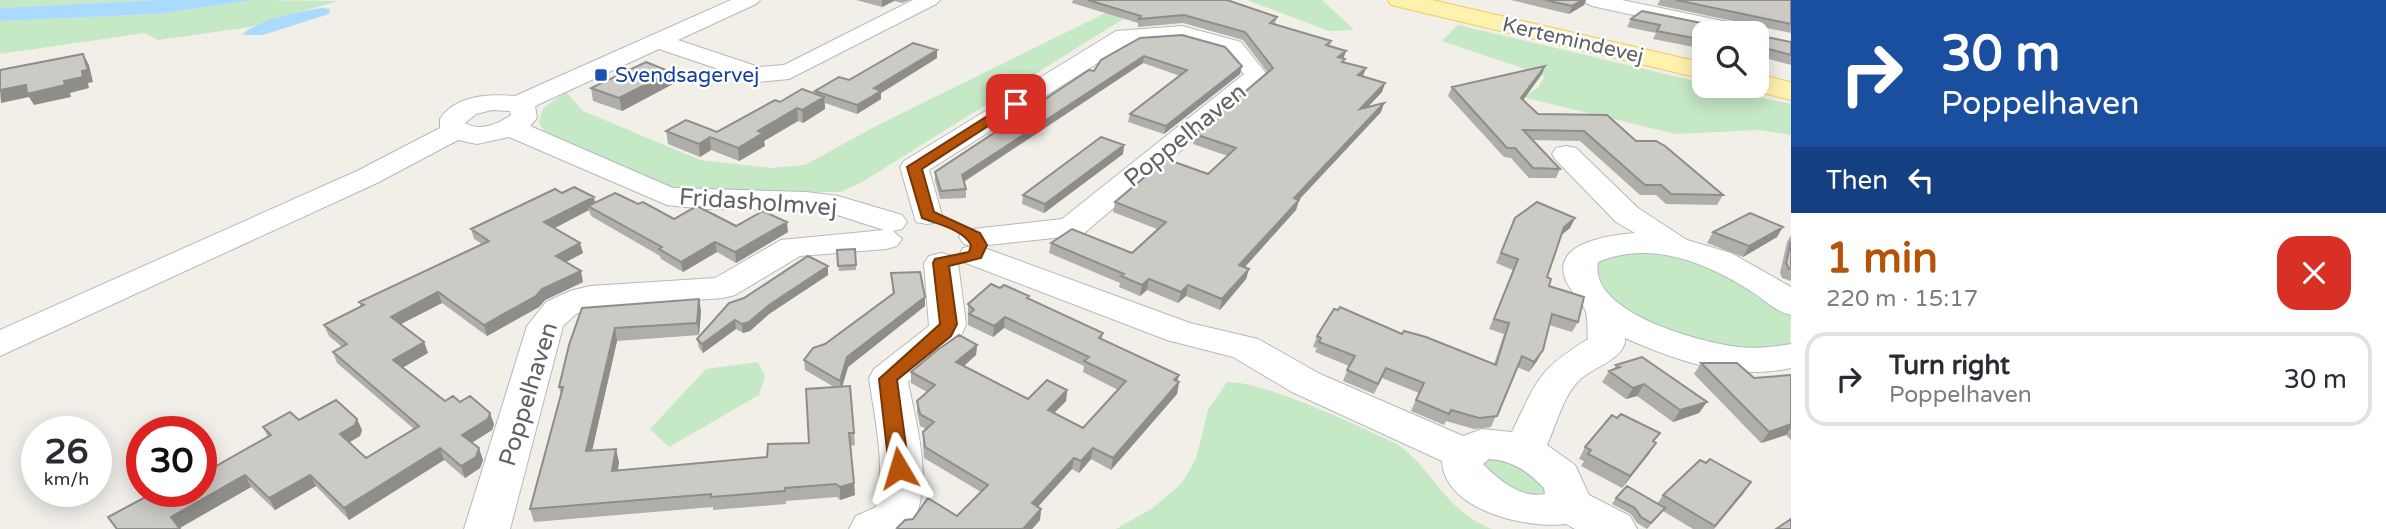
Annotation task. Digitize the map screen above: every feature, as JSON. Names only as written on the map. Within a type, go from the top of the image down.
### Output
[{"type":"main road","name":"Kertemindevej","points":[[1400,0],[1692,68]]},
{"type":"main road","points":[[1769,86],[1791,91]]},
{"type":"street","points":[[0,344],[367,177],[455,131],[485,135],[514,116],[657,41],[749,0]]},
{"type":"street","points":[[1592,0],[1629,4],[1699,21]]},
{"type":"street","points":[[657,41],[757,75],[789,72],[938,1]]},
{"type":"street","name":"Poppelhaven","points":[[927,215],[914,167],[1121,37],[1182,33],[1233,47],[1256,73],[1256,76],[1071,229],[975,246]]},
{"type":"street","name":"Fridasholmvej","points":[[514,116],[667,196],[705,200],[806,201],[838,205],[888,230],[911,253],[941,263]]},
{"type":"street","points":[[1566,154],[1625,229],[1654,243],[1686,250],[1749,273],[1786,297]]},
{"type":"street","points":[[888,230],[910,215],[927,215],[975,246],[1180,332],[1233,365],[1307,383],[1465,454]]},
{"type":"street","points":[[1625,229],[1583,257],[1580,273],[1583,281],[1603,307],[1637,330],[1679,348],[1718,358],[1757,362],[1791,356]]},
{"type":"street","name":"Poppelhaven","points":[[487,529],[545,326],[553,311],[570,301],[590,297],[723,288],[793,247],[888,230]]},
{"type":"street","points":[[872,529],[892,520],[901,506],[888,379],[945,332],[948,324],[941,263],[975,246]]},
{"type":"street","points":[[1524,450],[1554,384],[1568,369],[1607,344],[1603,307]]},
{"type":"street","points":[[1588,358],[1615,348],[1679,348]]},
{"type":"street","points":[[1482,444],[1524,450],[1547,464],[1563,481],[1567,493],[1565,503],[1558,511],[1544,515],[1508,509],[1475,488],[1466,476],[1462,464],[1465,454],[1482,444]]},
{"type":"street","points":[[1565,503],[1614,529]]},
{"type":"green space","points":[[0,0],[156,0],[0,8]]},
{"type":"green space","points":[[254,0],[338,1],[250,27],[158,40],[145,33],[0,54],[0,21],[156,14]]},
{"type":"green space","points":[[1132,0],[1144,6],[862,182],[840,192],[699,192],[671,188],[545,132],[539,123],[543,108],[566,92],[583,111],[700,160],[771,168],[805,165],[878,125]]},
{"type":"green space","points":[[1247,0],[1322,0],[1354,30],[1329,31]]},
{"type":"green space","points":[[1458,25],[1692,80],[1692,98],[1762,98],[1791,104],[1791,135],[1759,130],[1676,134],[1522,97],[1538,88],[1545,76],[1442,41]]},
{"type":"green space","points":[[1635,248],[1694,257],[1791,315],[1790,345],[1772,353],[1671,340],[1594,288],[1595,259]]},
{"type":"green space","points":[[758,362],[765,376],[759,395],[669,447],[650,429],[706,369]]},
{"type":"green space","points":[[1227,382],[1287,396],[1395,443],[1419,464],[1462,511],[1492,529],[1116,529],[1153,508],[1182,483],[1196,459],[1208,410]]},
{"type":"green space","points":[[1489,455],[1547,479],[1547,498],[1510,500],[1479,461]]},
{"type":"water","points":[[156,0],[254,0],[156,14],[0,21],[0,8]]},
{"type":"water","points":[[323,8],[330,9],[329,14],[263,35],[242,35],[268,21]]},
{"type":"building","points":[[1088,0],[1227,0],[1277,17],[1270,23],[1331,41],[1326,45],[1346,51],[1338,57],[1345,59],[1342,62],[1366,68],[1358,75],[1385,83],[1360,109],[1384,103],[1294,198],[1299,200],[1239,265],[1249,269],[1222,299],[1188,285],[1181,292],[1149,279],[1142,285],[1121,276],[1124,274],[1051,243],[1072,229],[1132,253],[1166,222],[1115,202],[1166,159],[1208,174],[1236,148],[1195,134],[1273,68],[1245,32],[1184,15],[1139,19],[1141,16]]},
{"type":"building","points":[[1545,0],[1583,0],[1572,6]]},
{"type":"building","points":[[1676,0],[1791,0],[1791,24]]},
{"type":"building","points":[[1642,11],[1692,21],[1692,38],[1657,31],[1660,25],[1631,19]]},
{"type":"building","points":[[1182,35],[1225,47],[1242,66],[1166,126],[1130,114],[1187,70],[1144,56],[962,175],[966,189],[941,191],[935,172],[1089,70],[1094,71],[1101,60],[1140,38]]},
{"type":"building","points":[[1769,38],[1791,42],[1791,55],[1769,49]]},
{"type":"building","points":[[913,43],[937,50],[874,88],[881,91],[857,105],[815,91],[839,77],[849,80]]},
{"type":"building","points":[[83,54],[88,70],[82,71],[83,77],[64,81],[65,85],[27,94],[26,85],[0,90],[0,70]]},
{"type":"building","points":[[646,62],[671,72],[619,98],[591,88]]},
{"type":"building","points":[[1545,66],[1521,98],[1538,114],[1607,115],[1636,141],[1656,141],[1665,146],[1723,195],[1671,194],[1661,185],[1645,185],[1584,131],[1523,130],[1560,169],[1533,168],[1515,148],[1507,148],[1452,87]]},
{"type":"building","points":[[802,89],[824,97],[802,110],[797,108],[758,131],[763,133],[738,148],[710,137],[699,144],[666,131],[686,120],[717,132],[775,100],[780,102]]},
{"type":"building","points":[[1101,137],[1124,145],[1045,204],[1023,195]]},
{"type":"building","points":[[574,187],[594,197],[544,222],[580,243],[556,256],[581,271],[542,289],[536,296],[484,325],[438,292],[391,317],[424,342],[393,360],[445,401],[453,396],[460,402],[470,396],[490,413],[488,419],[462,435],[479,448],[476,457],[461,466],[440,448],[344,508],[310,475],[269,498],[245,475],[217,491],[217,465],[271,435],[263,427],[290,412],[299,420],[336,400],[357,419],[355,425],[340,434],[366,458],[419,426],[333,352],[347,344],[324,325],[364,305],[359,302],[489,241],[471,229],[555,189],[562,193]]},
{"type":"building","points":[[615,193],[638,204],[643,202],[674,219],[697,206],[736,226],[763,211],[787,222],[735,252],[715,242],[681,262],[659,249],[662,247],[588,206]]},
{"type":"building","points":[[1537,202],[1575,218],[1564,227],[1547,277],[1551,279],[1549,286],[1584,297],[1578,322],[1552,314],[1543,350],[1534,362],[1522,356],[1497,416],[1479,418],[1451,410],[1449,414],[1416,400],[1424,383],[1386,368],[1378,384],[1347,370],[1355,356],[1319,342],[1321,338],[1317,336],[1334,309],[1338,310],[1340,307],[1402,334],[1404,331],[1426,337],[1496,365],[1509,323],[1494,319],[1518,259],[1501,253],[1515,218]]},
{"type":"building","points":[[1750,213],[1783,227],[1749,246],[1713,232]]},
{"type":"building","points":[[1791,241],[1791,269],[1789,269],[1786,263]]},
{"type":"building","points":[[855,249],[856,265],[838,266],[837,250]]},
{"type":"building","points":[[808,256],[828,266],[769,305],[749,322],[742,324],[735,320],[702,344],[697,339],[729,303],[744,298]]},
{"type":"building","points":[[920,272],[925,297],[847,357],[840,381],[804,360],[813,348],[825,344],[894,293],[891,273]]},
{"type":"building","points":[[991,284],[1000,288],[1004,285],[1103,333],[1099,338],[1179,375],[1174,380],[1179,382],[1113,458],[1093,448],[1081,461],[1074,458],[1032,503],[1041,509],[1023,529],[897,528],[905,520],[913,519],[928,498],[957,516],[988,485],[925,447],[923,432],[934,422],[920,414],[917,401],[935,385],[911,372],[959,335],[977,345],[956,362],[1028,399],[1047,380],[1067,390],[1048,410],[1083,428],[1126,381],[1084,361],[1089,357],[1005,317],[994,326],[969,314],[974,310],[968,304]]},
{"type":"building","points":[[699,299],[697,323],[615,328],[586,451],[616,449],[612,471],[767,457],[768,444],[809,443],[806,389],[850,386],[854,433],[849,433],[854,483],[840,487],[836,484],[785,488],[785,491],[711,497],[711,494],[530,509],[563,387],[559,387],[569,345],[582,308]]},
{"type":"building","points":[[1642,357],[1707,402],[1680,410],[1644,384],[1633,388],[1609,371],[1620,367],[1616,365]]},
{"type":"building","points":[[1701,363],[1737,363],[1754,378],[1791,375],[1791,424],[1769,432]]},
{"type":"building","points":[[1621,414],[1660,433],[1653,441],[1656,443],[1630,476],[1588,454],[1591,450],[1585,447],[1612,415],[1617,418]]},
{"type":"building","points":[[1710,459],[1751,482],[1715,526],[1663,495],[1700,460],[1706,463]]},
{"type":"building","points":[[1627,486],[1665,508],[1651,523],[1641,517],[1635,508],[1616,498]]},
{"type":"building","points":[[127,507],[189,507],[171,517],[180,529],[117,529],[108,517]]},
{"type":"building","points":[[1791,519],[1791,529],[1776,529]]},
{"type":"place","name":"Svendsagervej","points":[[601,75]]},
{"type":"route","points":[[899,468],[888,379],[945,332],[948,324],[941,263],[960,261],[975,255],[979,245],[975,237],[954,225],[927,215],[914,167],[1016,104]]}]
